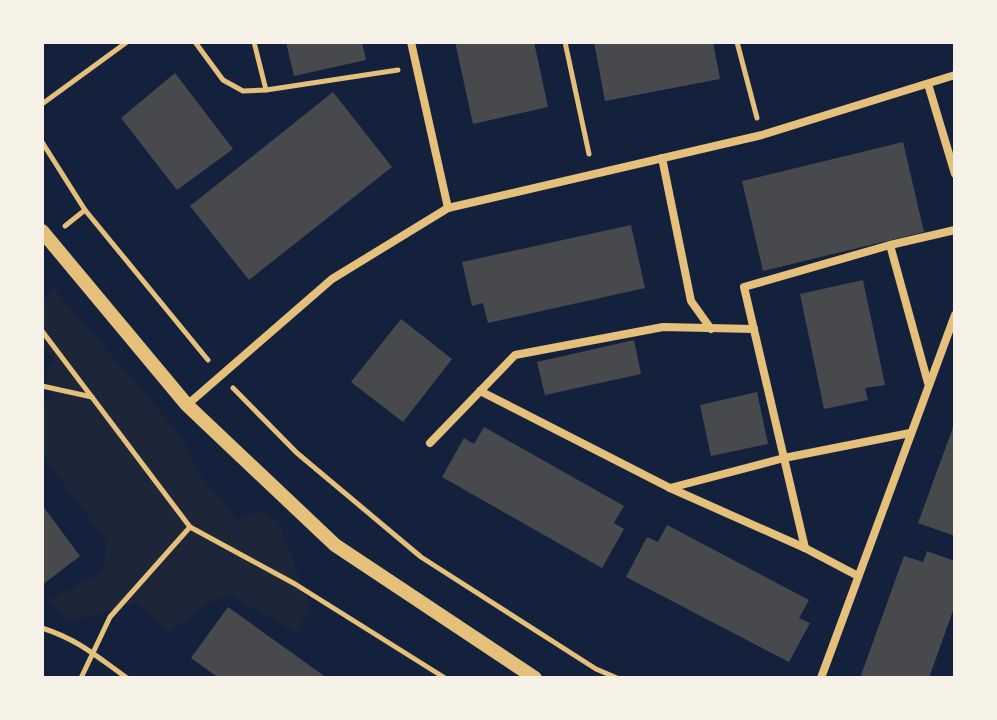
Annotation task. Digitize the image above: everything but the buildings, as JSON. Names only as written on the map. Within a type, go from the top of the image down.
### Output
[{"type":"street","points":[[411,42],[448,208]]},
{"type":"street","points":[[187,405],[332,279],[448,208],[762,135],[955,75]]},
{"type":"street","points":[[928,84],[955,174]]},
{"type":"street","points":[[662,158],[691,301],[711,329]]},
{"type":"street","points":[[805,548],[744,287],[890,245],[955,230]]},
{"type":"street","points":[[42,231],[187,405],[335,545],[535,678]]},
{"type":"street","points":[[890,245],[928,384]]},
{"type":"street","points":[[821,678],[955,315]]},
{"type":"street","points":[[430,443],[515,355],[663,327],[754,329]]},
{"type":"street","points":[[480,391],[670,488],[805,548],[858,576]]},
{"type":"street","points":[[670,488],[784,458],[910,433]]},
{"type":"path","points":[[42,104],[127,42]]},
{"type":"path","points":[[195,42],[223,80],[243,91],[416,67]]},
{"type":"path","points":[[254,42],[266,90]]},
{"type":"path","points":[[565,42],[593,174]]},
{"type":"path","points":[[737,42],[762,135]]},
{"type":"path","points":[[42,142],[85,210],[221,375],[297,453],[421,557],[596,669],[617,678]]},
{"type":"path","points":[[42,331],[190,527],[295,584],[445,678]]},
{"type":"path","points":[[42,386],[92,397]]},
{"type":"path","points":[[81,678],[110,617],[190,527]]},
{"type":"path","points":[[42,628],[65,635],[94,651],[127,678]]},
{"type":"shaded area","points":[[54,289],[183,438],[198,472],[237,520],[263,511],[279,523],[310,607],[296,633],[231,595],[211,602],[168,633],[137,603],[67,622],[49,600],[103,572],[106,541],[42,455],[42,400],[55,401],[45,375],[56,361],[42,343],[42,300]]}]
